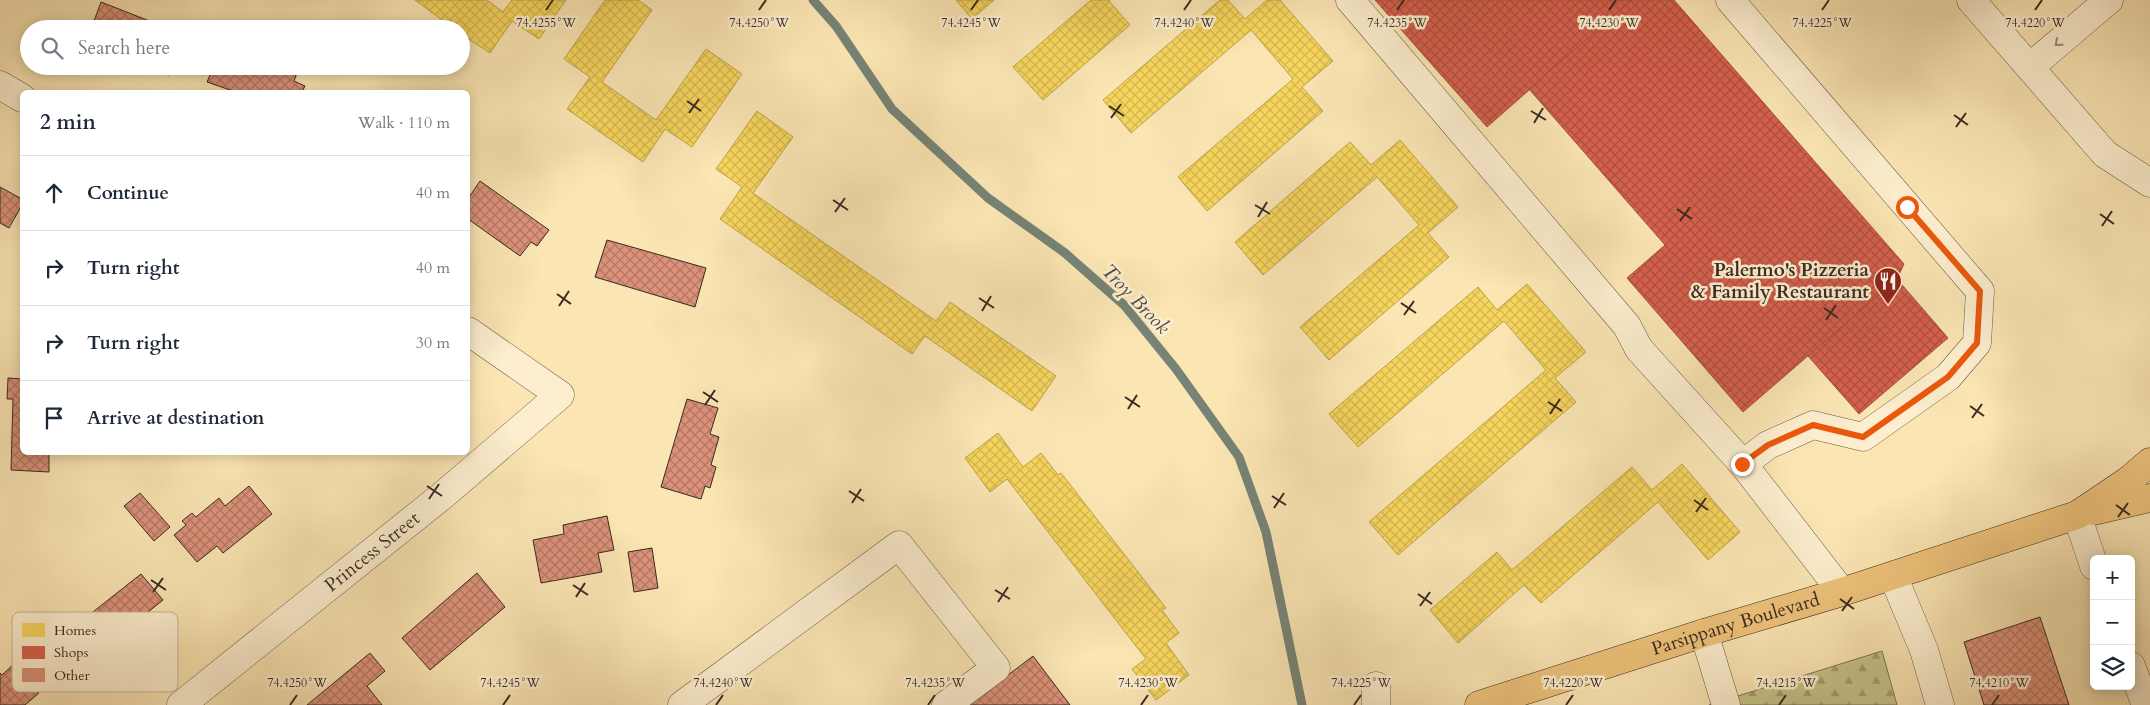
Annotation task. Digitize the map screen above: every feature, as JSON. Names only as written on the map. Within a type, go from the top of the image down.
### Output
[{"type":"main road","name":"Parsippany Boulevard","points":[[1480,705],[1704,633],[1893,576],[2077,515],[2129,480],[2150,462]]},
{"type":"main road","points":[[2077,515],[2150,498]]},
{"type":"street","points":[[1350,0],[1627,326],[1639,348],[1742,464],[1842,592]]},
{"type":"street","points":[[1730,0],[1980,291],[1977,343],[1948,377],[1863,437],[1813,425],[1768,445],[1742,464]]},
{"type":"street","points":[[1971,0],[2105,154],[2150,183]]},
{"type":"street","points":[[2030,68],[2109,0]]},
{"type":"street","points":[[0,85],[20,97]]},
{"type":"street","name":"Princess Street","points":[[181,705],[442,496],[560,395],[470,332]]},
{"type":"street","points":[[2077,515],[2090,555]]},
{"type":"street","points":[[682,705],[899,546],[996,668],[946,705]]},
{"type":"street","points":[[1893,576],[1924,650],[1940,705]]},
{"type":"street","points":[[1704,633],[1726,705]]},
{"type":"street","points":[[2135,676],[2146,705]]},
{"type":"green space","points":[[1882,651],[1897,705],[1709,705]]},
{"type":"building: Homes","points":[[415,0],[487,0],[503,12],[512,0],[566,0],[539,39],[512,21],[490,53],[470,40],[470,20],[442,20]]},
{"type":"building: Homes","points":[[605,0],[638,0],[652,10],[602,82],[656,120],[706,49],[742,74],[692,147],[665,129],[643,162],[567,109],[590,77],[564,59]]},
{"type":"building: Homes","points":[[956,0],[994,0],[972,19]]},
{"type":"building: Homes","points":[[1091,0],[1110,0],[1130,25],[1043,100],[1013,67]]},
{"type":"building: Homes","points":[[1220,0],[1228,0],[1245,19],[1267,0],[1280,0],[1333,61],[1302,87],[1323,111],[1207,211],[1178,177],[1293,79],[1251,30],[1131,133],[1103,100]]},
{"type":"building: Homes","points":[[757,111],[793,137],[753,193],[936,321],[950,302],[1056,376],[1032,411],[925,336],[912,354],[720,219],[742,187],[716,169]]},
{"type":"building: Homes","points":[[1400,140],[1458,207],[1428,233],[1449,257],[1329,360],[1300,327],[1419,225],[1377,177],[1263,275],[1235,242],[1350,142],[1371,165]]},
{"type":"building: Homes","points":[[1527,284],[1586,352],[1555,378],[1576,402],[1398,555],[1369,522],[1546,370],[1504,321],[1358,447],[1329,414],[1478,287],[1497,310]]},
{"type":"building: Homes","points":[[998,433],[1023,467],[1041,453],[1058,475],[1061,473],[1166,608],[1162,610],[1179,633],[1166,643],[1189,675],[1156,700],[1132,669],[1146,659],[1007,479],[990,492],[965,458]]},
{"type":"building: Homes","points":[[1682,464],[1740,532],[1708,560],[1658,502],[1541,603],[1524,585],[1458,643],[1430,610],[1497,552],[1512,570],[1632,467],[1652,490]]},
{"type":"building: Shops","points":[[1375,0],[1632,0],[1487,127]]},
{"type":"building: Shops","points":[[1632,0],[1674,0],[1904,264],[1897,279],[1743,412],[1627,278],[1665,245],[1529,89]]},
{"type":"building: Shops","points":[[1897,279],[1948,338],[1859,414],[1808,356]]},
{"type":"building: Other","points":[[101,2],[147,20],[94,20]]},
{"type":"building: Other","points":[[210,75],[296,75],[294,81],[305,86],[303,90],[230,90],[207,82]]},
{"type":"building: Other","points":[[480,181],[549,230],[537,246],[531,242],[520,256],[470,220],[470,196]]},
{"type":"building: Other","points":[[0,187],[20,198],[20,209],[9,228],[0,223]]},
{"type":"building: Other","points":[[607,240],[706,268],[695,307],[595,277]]},
{"type":"building: Other","points":[[8,378],[20,379],[20,455],[49,455],[49,472],[11,470],[13,399],[7,399]]},
{"type":"building: Other","points":[[687,399],[718,408],[710,434],[719,437],[711,465],[716,467],[710,488],[705,486],[701,499],[661,487]]},
{"type":"building: Other","points":[[249,486],[272,514],[223,553],[217,546],[197,562],[174,535],[186,525],[182,521],[192,513],[196,517],[219,498],[225,506]]},
{"type":"building: Other","points":[[140,493],[170,527],[154,541],[124,506]]},
{"type":"building: Other","points":[[607,516],[614,550],[598,553],[602,572],[541,583],[533,540],[564,534],[563,525]]},
{"type":"building: Other","points":[[652,548],[658,588],[634,592],[628,552]]},
{"type":"building: Other","points":[[477,573],[505,607],[430,670],[402,638]]},
{"type":"building: Other","points":[[141,574],[163,600],[148,612],[93,612]]},
{"type":"building: Other","points":[[2040,617],[2069,705],[1984,705],[1964,642]]},
{"type":"building: Other","points":[[370,653],[385,671],[367,686],[382,705],[307,705]]},
{"type":"building: Other","points":[[1033,656],[1070,705],[969,705]]},
{"type":"building: Other","points":[[12,666],[12,692],[39,693],[25,705],[0,705],[0,673],[2,675]]},
{"type":"waterway","name":"Troy Brook","points":[[813,0],[836,26],[892,109],[988,198],[1065,253],[1124,305],[1176,369],[1239,457],[1266,532],[1302,705]]},
{"type":"place","name":"Palermo's Pizzeria & Family Restaurant","points":[[1888,305]]},
{"type":"route","points":[[1742,464],[1768,445],[1813,425],[1863,437],[1948,377],[1977,343],[1980,291],[1907,207]]}]
